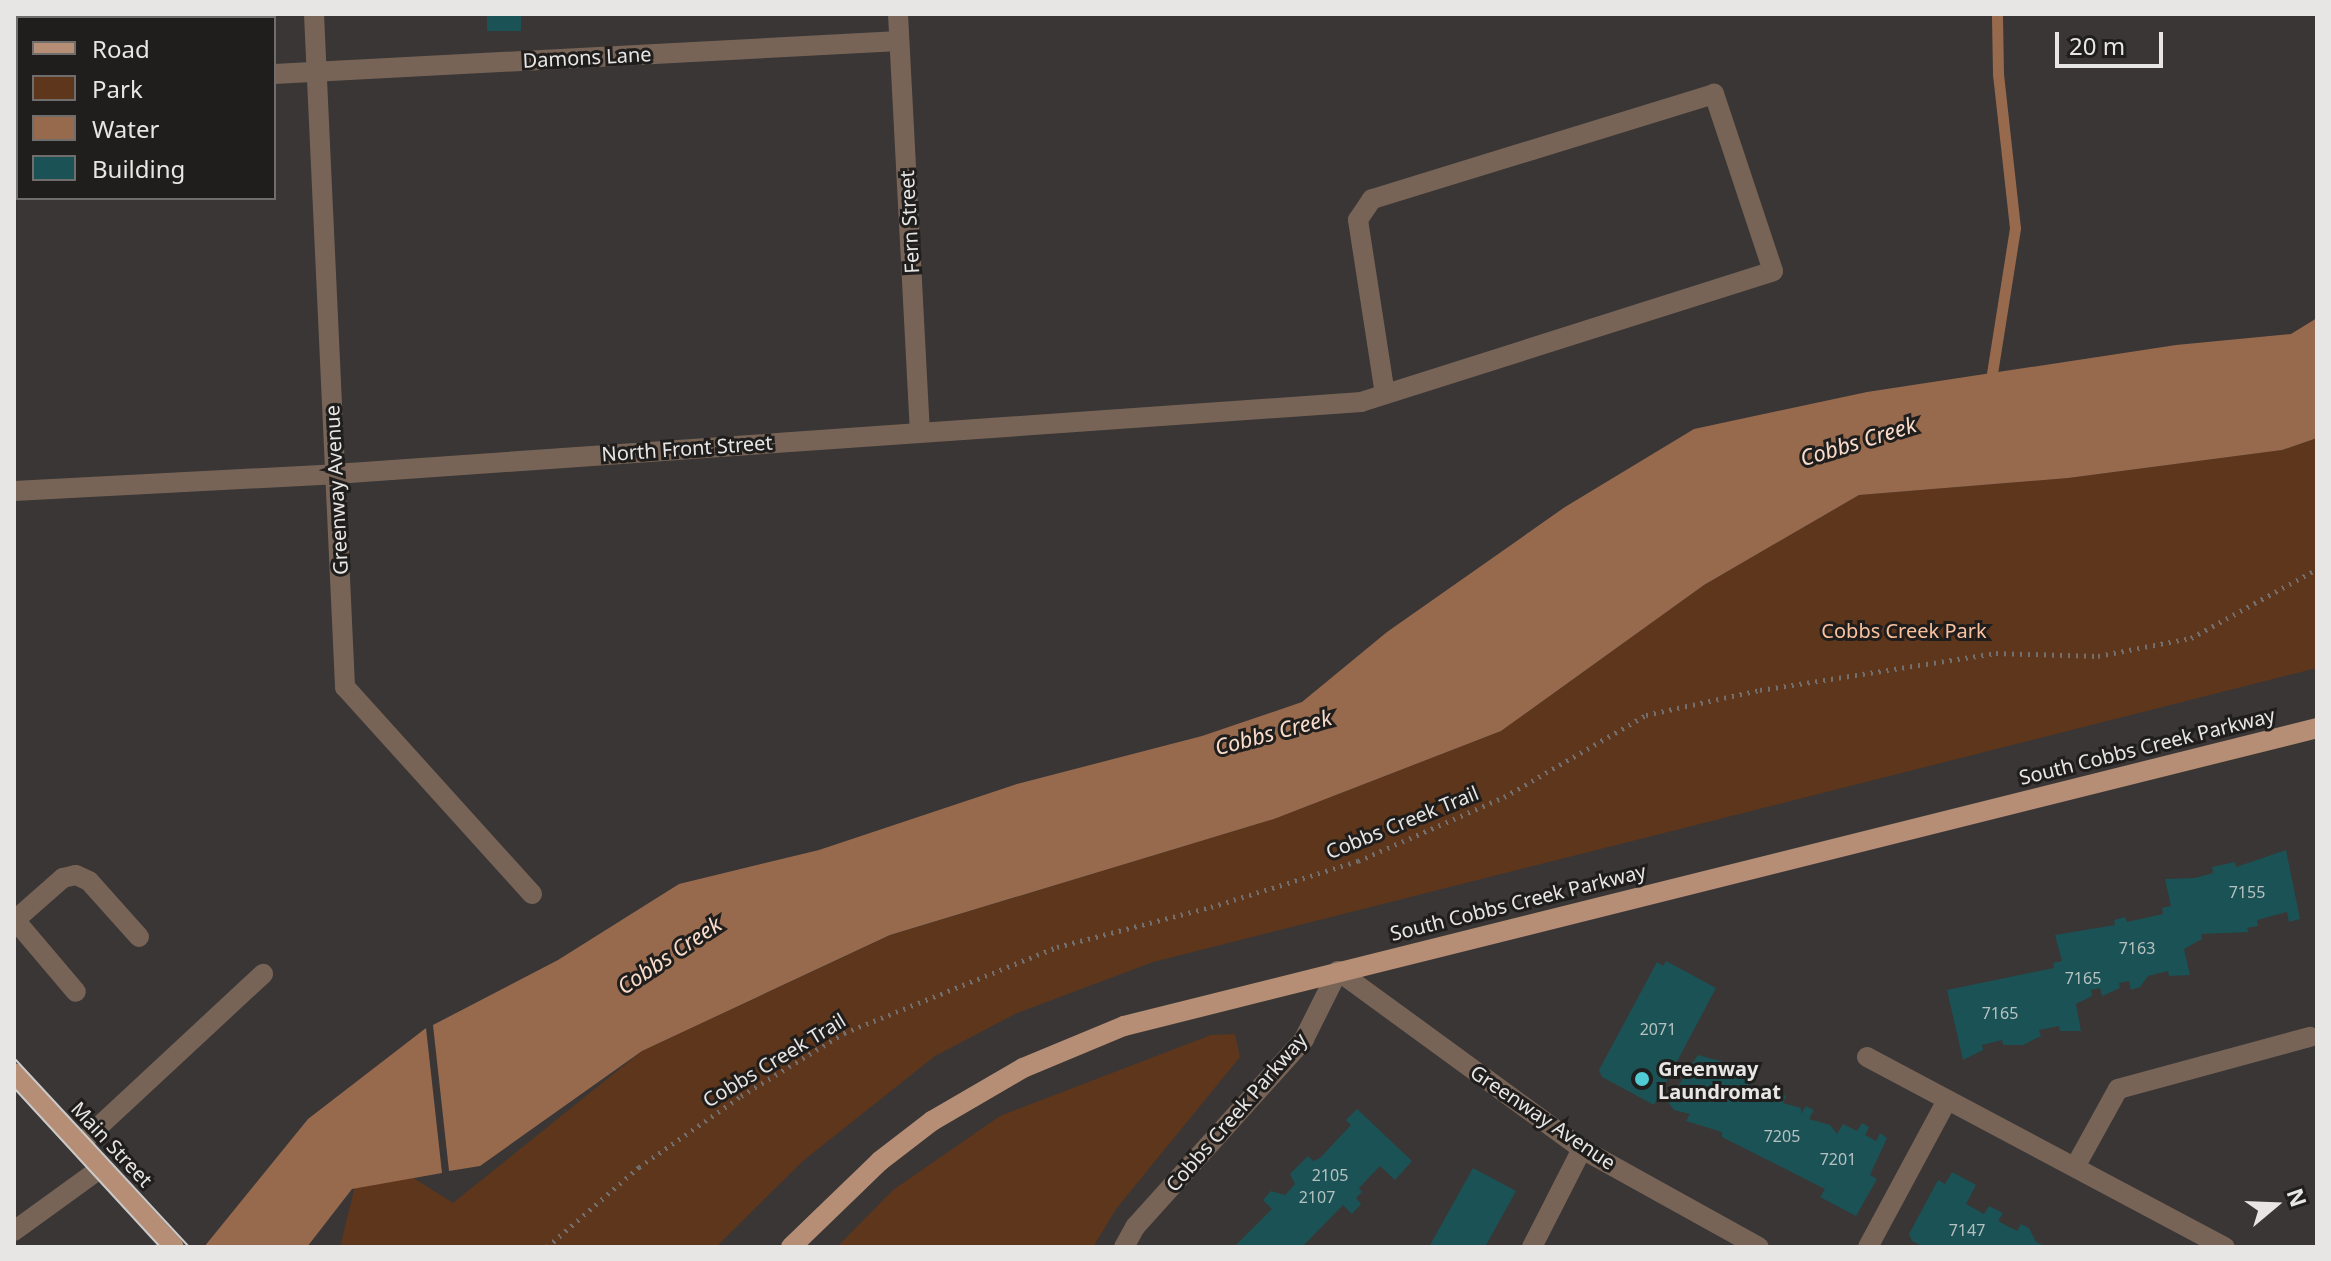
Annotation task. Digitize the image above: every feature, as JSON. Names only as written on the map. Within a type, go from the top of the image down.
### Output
[{"type":"main road","name":"South Cobbs Creek Parkway","points":[[791,1247],[880,1161],[921,1129],[1023,1068],[1124,1026],[2317,728]]},
{"type":"main road","name":"Main Street","points":[[14,1073],[174,1247]]},
{"type":"street","name":"Greenway Avenue","points":[[314,14],[345,687],[532,894]]},
{"type":"street","name":"Fern Street","points":[[898,14],[920,431]]},
{"type":"street","name":"Damons Lane","points":[[276,74],[899,41]]},
{"type":"street","name":"North Front Street","points":[[14,491],[335,474],[1361,402],[1773,271],[1714,94],[1372,199],[1358,220],[1385,394]]},
{"type":"street","points":[[76,992],[14,921],[63,878],[76,875],[89,881],[139,937]]},
{"type":"street","name":"Greenway Avenue","points":[[1338,971],[1582,1149],[1759,1247]]},
{"type":"street","name":"Cobbs Creek Parkway","points":[[1124,1247],[1135,1227],[1304,1039],[1338,971]]},
{"type":"street","points":[[80,1144],[263,974]]},
{"type":"street","points":[[2075,1167],[2118,1089],[2310,1037]]},
{"type":"street","points":[[1867,1057],[2225,1247]]},
{"type":"street","points":[[1868,1247],[1947,1100]]},
{"type":"street","points":[[1532,1247],[1582,1149]]},
{"type":"street","points":[[14,1231],[101,1168]]},
{"type":"path","name":"Cobbs Creek Trail","points":[[547,1247],[639,1167],[741,1096],[844,1033],[1057,947],[1211,907],[1358,861],[1504,797],[1646,715],[1760,690],[1996,653],[2098,656],[2191,638],[2317,569]]},
{"type":"green space","name":"Cobbs Creek Park","points":[[2317,438],[2317,668],[1153,962],[1015,1014],[935,1056],[804,1160],[716,1247],[340,1247],[359,1170],[388,1162],[453,1203],[642,1051],[891,935],[1274,819],[1501,731],[1704,585],[1859,495],[2068,478],[2282,450]]},
{"type":"green space","points":[[1235,1034],[1240,1057],[1116,1209],[1093,1247],[837,1247],[893,1190],[1000,1116],[1211,1035]]},
{"type":"water","name":"Cobbs Creek","points":[[2317,318],[2317,438],[2282,450],[2068,478],[1859,495],[1704,585],[1501,731],[1274,819],[890,935],[642,1051],[480,1166],[449,1171],[433,1025],[558,960],[679,884],[819,850],[1017,784],[1202,736],[1302,702],[1387,632],[1565,507],[1694,429],[1867,392],[2176,345],[2291,334]]},
{"type":"water","points":[[426,1028],[442,1173],[352,1189],[307,1247],[204,1247],[308,1119]]},
{"type":"building","points":[[487,14],[521,14],[521,31],[487,31]]},
{"type":"building","points":[[2286,850],[2300,919],[2289,922],[2287,912],[2257,920],[2258,926],[2247,928],[2249,932],[2201,934],[2202,939],[2184,949],[2190,975],[2169,976],[2168,971],[2148,976],[2140,987],[2131,990],[2129,981],[2119,983],[2120,988],[2102,996],[2100,988],[2091,990],[2092,996],[2076,1004],[2081,1031],[2060,1031],[2059,1026],[2039,1030],[2041,1036],[2023,1045],[2003,1045],[2002,1040],[1982,1045],[1983,1050],[1963,1060],[1947,990],[2054,968],[2053,963],[2062,961],[2055,935],[2115,925],[2114,920],[2125,917],[2127,922],[2163,914],[2162,908],[2171,906],[2165,879],[2195,878],[2213,873],[2212,867],[2235,862],[2236,867]]},
{"type":"building","points":[[1666,961],[1716,988],[1654,1105],[1602,1077],[1599,1070],[1657,962],[1663,966]]},
{"type":"building","points":[[1698,1055],[1738,1066],[1750,1086],[1763,1093],[1766,1089],[1775,1099],[1779,1092],[1786,1096],[1783,1103],[1801,1108],[1801,1114],[1806,1106],[1814,1110],[1809,1119],[1830,1125],[1837,1134],[1843,1124],[1857,1131],[1862,1123],[1869,1127],[1865,1135],[1876,1141],[1880,1133],[1887,1138],[1870,1175],[1877,1179],[1856,1216],[1820,1197],[1825,1189],[1722,1137],[1722,1132],[1686,1121],[1690,1114],[1674,1110],[1668,1102]]},
{"type":"building","points":[[1357,1109],[1412,1161],[1395,1180],[1380,1166],[1359,1188],[1362,1192],[1356,1198],[1361,1204],[1352,1214],[1343,1205],[1302,1247],[1234,1247],[1272,1209],[1263,1200],[1271,1191],[1285,1195],[1295,1184],[1290,1174],[1308,1156],[1313,1161],[1320,1158],[1351,1125],[1346,1120]]},
{"type":"building","points":[[1473,1168],[1516,1191],[1485,1247],[1429,1247]]},
{"type":"building","points":[[1952,1172],[1976,1185],[1966,1204],[1984,1214],[1989,1206],[2003,1213],[1998,1221],[2017,1231],[2021,1224],[2029,1228],[2036,1242],[2047,1247],[1924,1247],[1912,1241],[1909,1234],[1938,1180],[1945,1184]]},
{"type":"waterway","points":[[1990,386],[2015,228],[1998,74],[1997,14]]},
{"type":"tram line","points":[[14,1058],[189,1247]]},
{"type":"tram line","points":[[14,1088],[160,1247]]},
{"type":"place","name":"Greenway Laundromat","points":[[1642,1079]]}]
